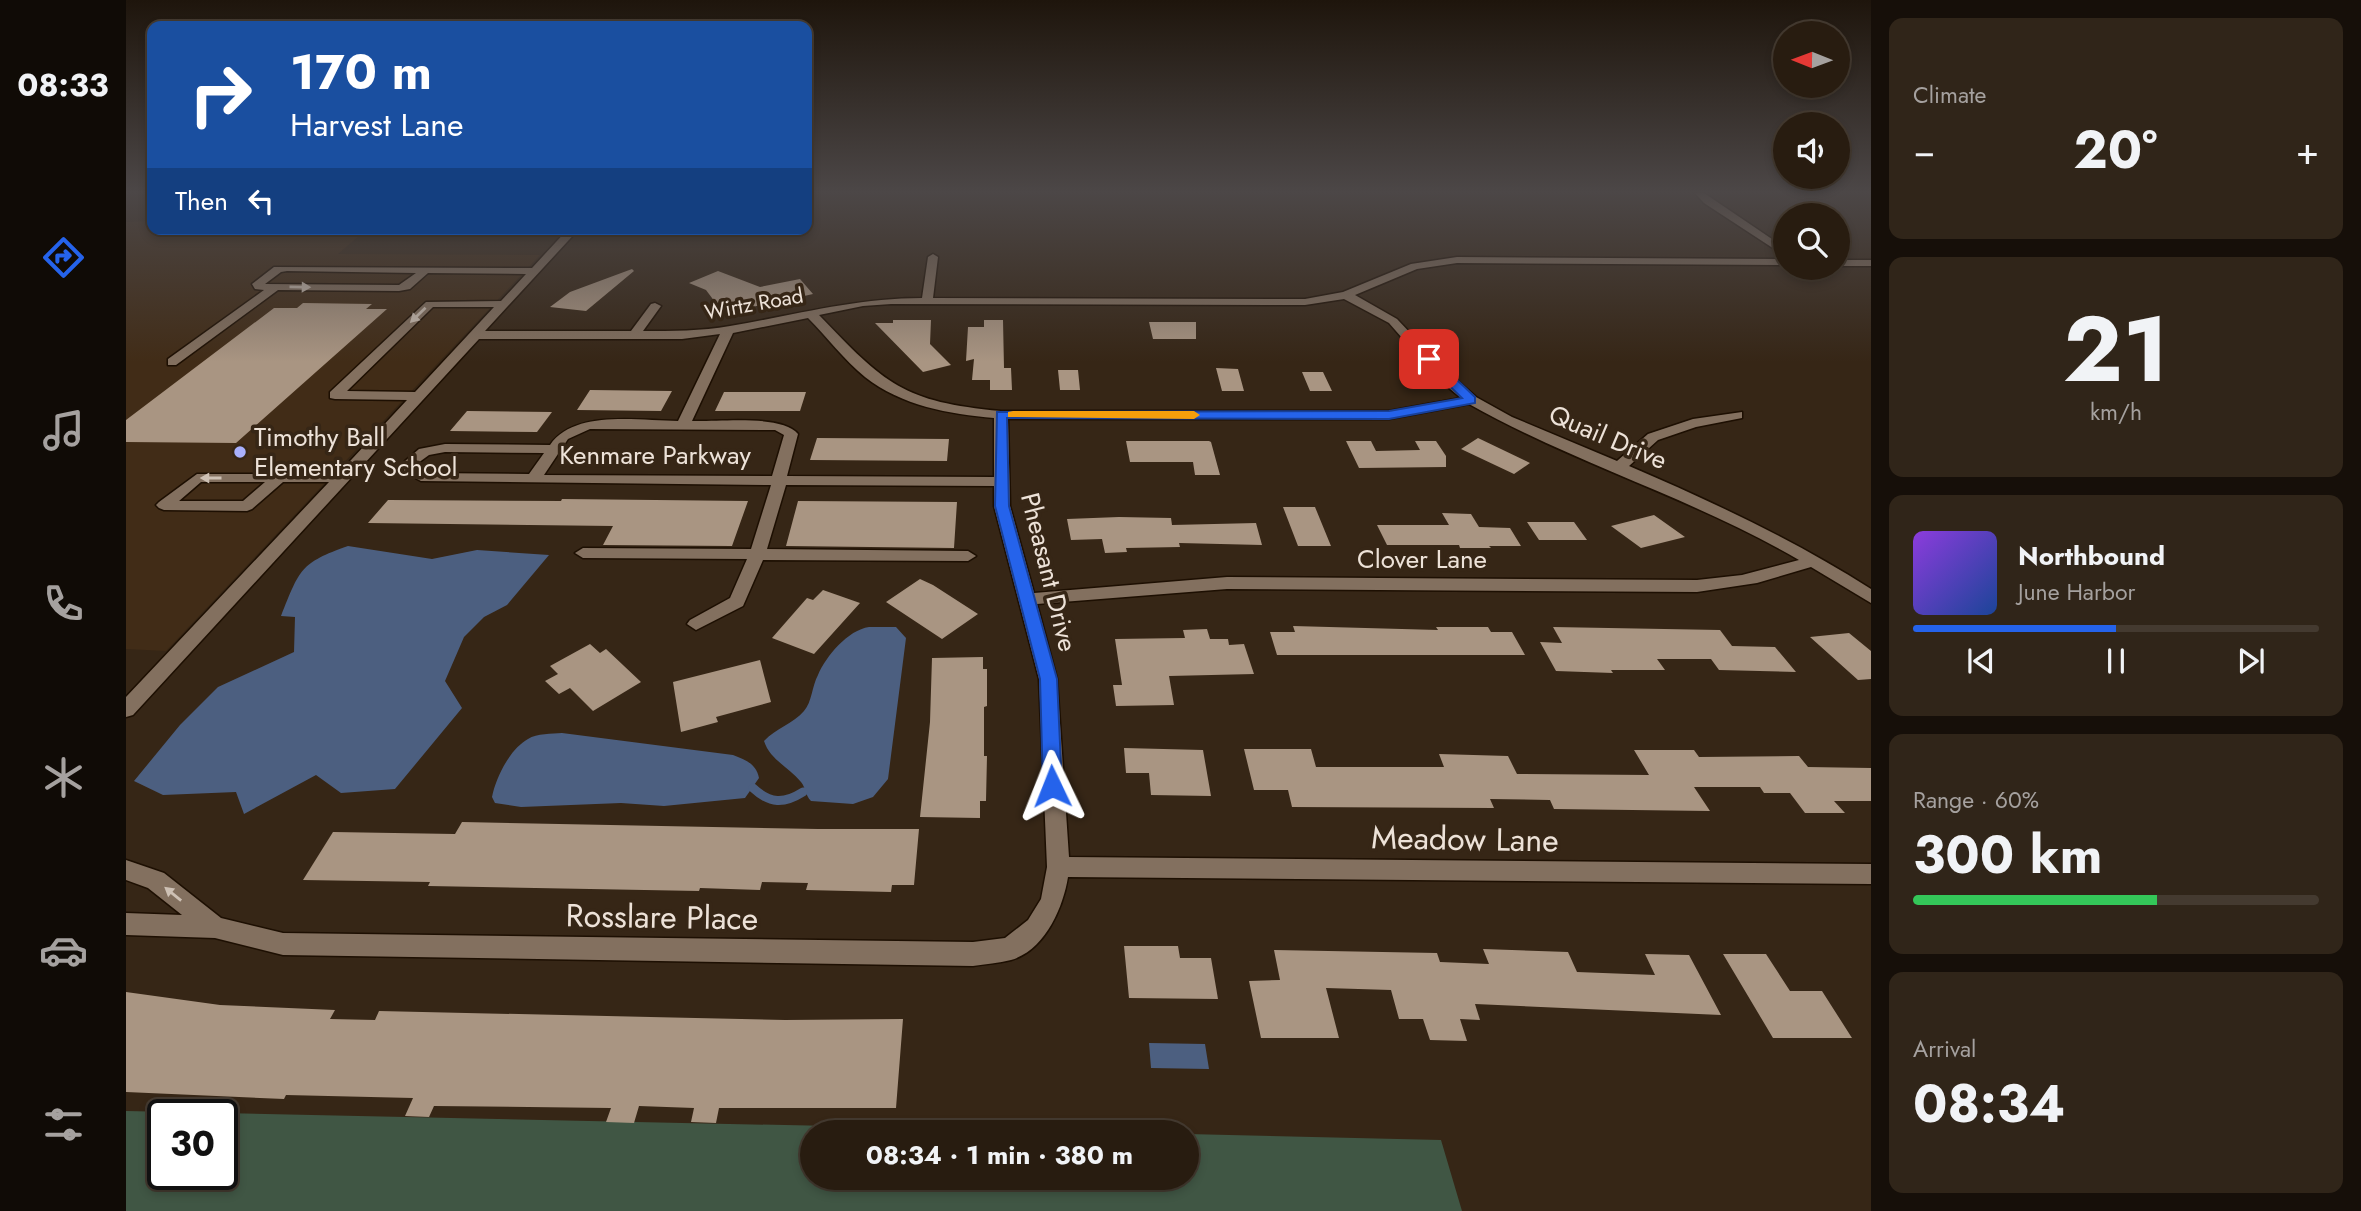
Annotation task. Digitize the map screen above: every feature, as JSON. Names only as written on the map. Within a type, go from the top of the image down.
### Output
[{"type":"street","points":[[126,710],[555,250]]},
{"type":"street","points":[[927,301],[933,257]]},
{"type":"street","name":"Wirtz Road","points":[[478,335],[682,335],[728,330],[863,303],[1305,302],[1346,295],[1415,266],[1446,261],[1773,262]]},
{"type":"street","points":[[1850,263],[1871,263]]},
{"type":"street","points":[[425,270],[406,287],[399,288],[260,287],[258,284],[278,270],[287,268],[535,271]]},
{"type":"street","points":[[172,362],[276,287]]},
{"type":"street","name":"Quail Drive","points":[[1346,295],[1393,321],[1442,375],[1471,400],[1507,420],[1740,522],[1814,560],[1871,597]]},
{"type":"street","points":[[420,396],[335,395],[430,304],[506,304]]},
{"type":"street","points":[[635,335],[654,306]]},
{"type":"street","points":[[810,313],[872,376],[922,404],[966,412],[1001,415],[1389,415],[1471,400]]},
{"type":"street","points":[[684,424],[728,330]]},
{"type":"street","name":"Pheasant Drive","points":[[1001,415],[1002,506],[1048,679],[1058,867]]},
{"type":"street","points":[[1619,468],[1653,437],[1693,423],[1737,415]]},
{"type":"street","name":"Kenmare Parkway","points":[[533,479],[563,436],[588,425],[684,424],[776,426],[786,429],[790,434],[790,443],[778,480]]},
{"type":"street","name":"Kenmare Parkway","points":[[552,449],[445,448],[425,452],[411,462],[411,472],[421,477],[533,479],[1001,482]]},
{"type":"street","points":[[279,478],[247,506],[164,505],[197,478],[279,478],[342,478]]},
{"type":"street","points":[[696,624],[737,602],[757,555],[779,489],[778,480]]},
{"type":"street","points":[[583,553],[968,556]]},
{"type":"street","name":"Clover Lane","points":[[1027,599],[1227,583],[1729,584],[1775,574],[1814,560]]},
{"type":"street","name":"Meadow Lane","points":[[1058,867],[1871,874]]},
{"type":"street","name":"Rosslare Place","points":[[126,924],[215,927],[283,944],[974,954],[1010,949],[1036,928],[1052,902],[1058,867]]},
{"type":"street","name":"Rosslare Place","points":[[126,870],[156,880],[215,927]]},
{"type":"shaded area","name":"Timothy Ball Elementary School","points":[[126,250],[343,250],[338,254],[540,255],[166,651],[126,649]]},
{"type":"green space","points":[[126,1111],[147,1111],[147,1190],[238,1190],[238,1113],[800,1125],[800,1190],[1199,1190],[1199,1134],[1441,1140],[1462,1211],[126,1211]]},
{"type":"water","points":[[348,546],[432,559],[477,550],[549,555],[507,605],[484,617],[464,637],[445,681],[462,708],[395,789],[341,793],[316,775],[244,814],[236,792],[163,795],[134,781],[180,725],[218,687],[294,652],[295,617],[281,616],[298,578],[311,563]]},
{"type":"water","points":[[869,627],[896,627],[906,638],[888,779],[873,797],[853,804],[811,801],[801,782],[775,758],[764,741],[804,711],[816,679],[832,652],[853,633]]},
{"type":"water","points":[[562,733],[733,755],[753,765],[759,778],[745,798],[664,806],[621,803],[521,807],[495,803],[492,797],[497,781],[515,749],[532,737]]},
{"type":"water","points":[[1149,1043],[1205,1044],[1209,1069],[1151,1068]]},
{"type":"building","points":[[632,269],[634,271],[586,311],[550,307],[570,292]]},
{"type":"building","points":[[718,271],[760,287],[800,279],[813,294],[791,299],[787,303],[776,302],[737,310],[732,303],[718,306],[706,290],[689,283]]},
{"type":"building","points":[[303,303],[372,304],[366,309],[387,309],[236,443],[126,442],[126,420],[274,308],[297,308]]},
{"type":"building","points":[[893,320],[931,320],[930,344],[951,365],[923,372],[875,323],[893,323]]},
{"type":"building","points":[[984,320],[1003,320],[1004,368],[1011,368],[1012,390],[990,390],[990,380],[972,380],[974,359],[966,361],[968,327],[984,327]]},
{"type":"building","points":[[1149,322],[1196,322],[1196,339],[1153,339]]},
{"type":"building","points":[[1216,368],[1238,369],[1244,391],[1222,391]]},
{"type":"building","points":[[1058,370],[1078,370],[1080,390],[1060,390]]},
{"type":"building","points":[[1302,372],[1323,372],[1332,391],[1310,391]]},
{"type":"building","points":[[590,390],[672,391],[661,411],[577,410]]},
{"type":"building","points":[[724,392],[806,392],[800,411],[715,411]]},
{"type":"building","points":[[467,411],[552,412],[537,432],[450,431]]},
{"type":"building","points":[[817,438],[949,439],[947,461],[810,460]]},
{"type":"building","points":[[1478,438],[1530,463],[1514,474],[1461,449]]},
{"type":"building","points":[[1126,441],[1209,441],[1220,475],[1195,475],[1193,462],[1130,462]]},
{"type":"building","points":[[1346,441],[1371,441],[1376,451],[1420,450],[1415,441],[1436,441],[1446,456],[1446,467],[1359,468]]},
{"type":"building","points":[[388,500],[748,501],[732,546],[603,545],[613,526],[368,523]]},
{"type":"building","points":[[798,501],[957,502],[954,548],[786,546]]},
{"type":"building","points":[[1283,507],[1315,507],[1331,546],[1298,546]]},
{"type":"building","points":[[1442,513],[1471,514],[1479,527],[1510,528],[1521,546],[1460,548],[1459,545],[1387,545],[1377,525],[1449,525]]},
{"type":"building","points":[[1654,515],[1685,537],[1641,548],[1611,526]]},
{"type":"building","points":[[1171,518],[1172,525],[1256,523],[1262,545],[1179,543],[1180,547],[1126,548],[1127,552],[1105,553],[1102,539],[1071,540],[1067,519]]},
{"type":"building","points":[[1527,522],[1574,522],[1587,540],[1539,540]]},
{"type":"building","points":[[920,579],[978,614],[942,639],[886,602]]},
{"type":"building","points":[[823,590],[860,603],[814,654],[772,638],[807,598],[813,600]]},
{"type":"building","points":[[1293,626],[1438,630],[1436,627],[1488,627],[1491,632],[1512,632],[1525,655],[1277,655],[1270,632],[1295,632]]},
{"type":"building","points":[[1553,627],[1720,630],[1732,646],[1775,647],[1796,672],[1719,670],[1711,659],[1657,659],[1665,670],[1611,670],[1613,673],[1556,671],[1540,642],[1562,643]]},
{"type":"building","points":[[1207,629],[1210,639],[1228,639],[1229,645],[1244,644],[1254,674],[1169,676],[1174,705],[1116,706],[1113,685],[1122,685],[1115,639],[1185,638],[1183,630]]},
{"type":"building","points":[[1849,633],[1871,651],[1871,679],[1858,680],[1810,637]]},
{"type":"building","points":[[590,644],[600,653],[606,649],[641,682],[593,711],[570,688],[559,694],[545,681],[558,674],[550,666]]},
{"type":"building","points":[[983,657],[983,669],[987,669],[984,756],[987,756],[986,801],[980,801],[980,818],[920,817],[930,722],[932,658]]},
{"type":"building","points":[[760,660],[771,702],[716,717],[718,722],[681,732],[673,682]]},
{"type":"building","points":[[1124,748],[1203,750],[1211,796],[1151,795],[1149,773],[1126,773]]},
{"type":"building","points":[[1244,749],[1311,749],[1316,767],[1444,767],[1439,754],[1508,756],[1517,774],[1649,775],[1634,750],[1694,750],[1699,757],[1799,756],[1808,767],[1871,768],[1871,801],[1834,801],[1845,813],[1805,813],[1790,793],[1764,793],[1760,787],[1694,787],[1710,811],[1554,809],[1550,800],[1490,799],[1494,808],[1292,807],[1288,790],[1254,790]]},
{"type":"building","points":[[462,822],[919,829],[914,885],[892,885],[891,892],[806,890],[808,883],[762,882],[760,890],[700,888],[699,891],[428,886],[430,882],[303,880],[333,832],[455,834]]},
{"type":"building","points":[[1124,946],[1178,946],[1180,958],[1211,958],[1218,999],[1129,998]]},
{"type":"building","points":[[1483,949],[1568,952],[1577,972],[1655,975],[1645,954],[1689,955],[1721,1015],[1475,1004],[1480,1020],[1460,1019],[1467,1041],[1430,1040],[1423,1019],[1399,1019],[1391,990],[1326,988],[1339,1038],[1261,1038],[1249,981],[1280,980],[1274,950],[1437,953],[1440,962],[1489,964]]},
{"type":"building","points":[[1723,954],[1766,954],[1790,991],[1822,991],[1852,1038],[1773,1038]]},
{"type":"building","points":[[126,992],[220,1005],[335,1010],[330,1019],[375,1020],[379,1011],[785,1020],[903,1019],[896,1108],[719,1108],[716,1123],[691,1122],[694,1108],[639,1106],[634,1123],[606,1122],[611,1108],[434,1106],[429,1117],[405,1116],[413,1098],[286,1095],[284,1099],[126,1092]]},
{"type":"waterway","points":[[753,788],[765,797],[777,800],[790,799],[803,792]]},
{"type":"slow traffic","points":[[1013,415],[1194,415]]},
{"type":"place","name":"Timothy Ball Elementary School","points":[[240,452]]},
{"type":"route","points":[[1052,786],[1048,679],[1002,506],[1001,415],[1389,415],[1471,400],[1442,375],[1429,359]]}]
